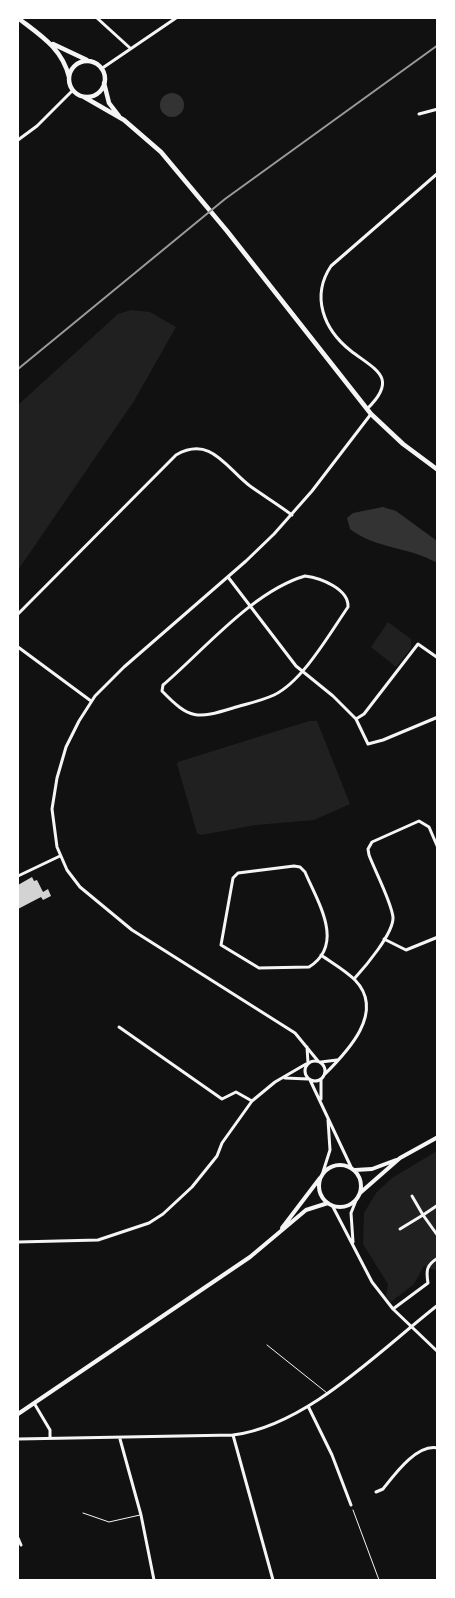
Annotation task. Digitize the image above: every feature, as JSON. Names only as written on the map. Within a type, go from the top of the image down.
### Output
[{"type":"main road","points":[[18,18],[58,51],[66,66],[73,90],[120,118],[161,152],[188,182],[371,414],[403,444],[438,470]]},
{"type":"main road","points":[[48,41],[91,62],[100,69],[109,103],[120,118]]},
{"type":"main road","points":[[69,78],[72,70],[78,64],[91,62]]},
{"type":"main road","points":[[84,97],[96,94],[104,82]]},
{"type":"street","points":[[97,18],[130,48]]},
{"type":"street","points":[[100,69],[176,18]]},
{"type":"street","points":[[18,140],[38,126],[73,90]]},
{"type":"street","points":[[419,114],[438,109]]},
{"type":"street","points":[[367,409],[380,395],[381,380],[373,365],[349,349],[327,323],[321,308],[322,283],[331,266],[438,173]]},
{"type":"street","points":[[325,1074],[325,1067],[296,1033],[132,930],[80,887],[60,856],[52,820],[57,778],[72,735],[92,702],[118,672],[228,577],[292,515],[371,414]]},
{"type":"street","points":[[18,614],[176,455],[184,450],[201,448],[211,452],[250,486],[292,515]]},
{"type":"street","points":[[305,576],[324,582],[347,597],[348,607],[301,672],[274,695],[202,717],[187,712],[162,692],[163,685],[251,607],[298,578],[305,576]]},
{"type":"street","points":[[228,577],[301,672],[333,696],[356,720],[368,744],[383,740],[438,717]]},
{"type":"street","points":[[356,720],[364,714],[418,644],[438,658]]},
{"type":"street","points":[[18,646],[92,702]]},
{"type":"street","points":[[354,979],[384,939],[391,926],[392,914],[369,855],[369,845],[419,821],[428,827],[438,848]]},
{"type":"street","points":[[18,876],[60,856]]},
{"type":"street","points":[[294,866],[302,869],[329,932],[328,941],[321,955],[313,965],[306,968],[263,969],[224,948],[220,941],[234,876],[238,873],[294,866]]},
{"type":"street","points":[[384,939],[406,950],[438,937]]},
{"type":"street","points":[[321,955],[354,979],[364,996],[367,1007],[366,1018],[350,1046],[322,1079],[320,1087],[322,1102]]},
{"type":"street","points":[[119,1027],[222,1099],[236,1092],[252,1101]]},
{"type":"street","points":[[307,1046],[307,1064],[304,1071],[322,1102],[352,1169],[360,1182],[358,1196],[351,1213],[354,1245]]},
{"type":"street","points":[[18,1242],[98,1240],[149,1223],[164,1214],[192,1186],[217,1156],[222,1143],[252,1101],[275,1082],[307,1064],[340,1058]]},
{"type":"street","points":[[284,1078],[322,1079]]},
{"type":"street","points":[[280,1232],[323,1172],[330,1150],[328,1117]]},
{"type":"street","points":[[323,1172],[338,1164],[352,1169],[372,1169],[400,1158],[438,1137]]},
{"type":"street","points":[[18,1414],[250,1257],[306,1210],[330,1204],[348,1205],[400,1158]]},
{"type":"street","points":[[320,1177],[319,1190],[330,1204],[354,1245],[372,1282],[393,1309],[438,1352]]},
{"type":"street","points":[[412,1196],[438,1236]]},
{"type":"street","points":[[400,1229],[438,1205]]},
{"type":"street","points":[[393,1309],[428,1283],[426,1270],[430,1263],[438,1258]]},
{"type":"street","points":[[18,1439],[50,1437],[120,1439],[233,1435],[255,1430],[281,1421],[308,1406],[438,1305]]},
{"type":"street","points":[[34,1403],[50,1430],[50,1437]]},
{"type":"street","points":[[308,1406],[332,1455],[351,1505]]},
{"type":"street","points":[[233,1435],[273,1580]]},
{"type":"street","points":[[120,1439],[141,1515],[154,1580]]},
{"type":"street","points":[[376,1492],[383,1489],[416,1454],[427,1448],[438,1448]]},
{"type":"street","points":[[18,1538],[21,1545]]},
{"type":"lane","points":[[267,1344],[327,1393]]},
{"type":"lane","points":[[83,1513],[109,1522],[141,1515]]},
{"type":"path","points":[[351,1505],[379,1580]]},
{"type":"shaded area","points":[[172,93],[180,97],[184,105],[180,113],[172,117],[164,113],[160,105],[164,97]]},
{"type":"shaded area","points":[[131,310],[150,312],[176,327],[134,401],[18,570],[18,405],[118,314]]},
{"type":"shaded area","points":[[383,507],[396,511],[437,541],[437,563],[416,554],[370,540],[350,529],[347,518],[353,513]]},
{"type":"shaded area","points":[[388,622],[411,639],[411,648],[396,667],[371,647]]},
{"type":"shaded area","points":[[309,721],[317,721],[350,804],[314,820],[256,825],[201,835],[197,833],[178,762]]},
{"type":"shaded area","points":[[437,1151],[437,1271],[424,1266],[414,1284],[391,1302],[386,1296],[388,1284],[363,1244],[364,1213],[376,1193],[392,1178]]},
{"type":"building","points":[[32,877],[34,881],[37,880],[43,892],[48,889],[51,896],[43,900],[41,897],[18,909],[18,885]]},
{"type":"railway","points":[[18,369],[225,199],[438,45]]}]
